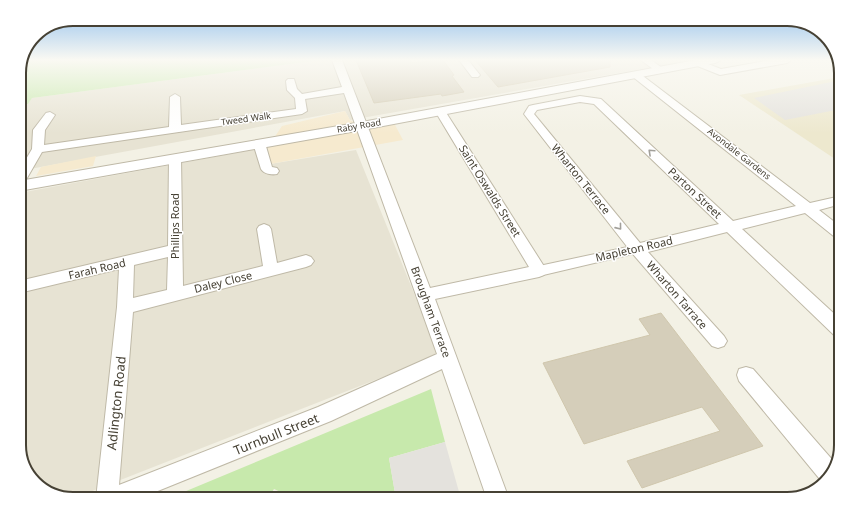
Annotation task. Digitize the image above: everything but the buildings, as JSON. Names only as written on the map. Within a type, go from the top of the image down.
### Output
[{"type":"street","points":[[291,84],[292,90],[300,97],[348,89]]},
{"type":"street","name":"Brougham Terrace","points":[[346,84],[425,295],[495,492]]},
{"type":"street","name":"Raby Road","points":[[26,185],[362,126],[586,84]]},
{"type":"street","name":"Avondale Gardens","points":[[648,84],[834,229]]},
{"type":"street","points":[[175,97],[175,129]]},
{"type":"street","name":"Tweed Walk","points":[[38,149],[302,111],[300,97]]},
{"type":"street","name":"Parton Street","points":[[532,108],[580,99],[597,101],[834,324]]},
{"type":"street","name":"Wharton Terrace","points":[[532,108],[529,114],[637,249]]},
{"type":"street","name":"Saint Oswalds Street","points":[[440,111],[539,271]]},
{"type":"street","points":[[26,170],[38,149],[39,130],[50,115]]},
{"type":"street","points":[[259,143],[267,169],[273,171]]},
{"type":"street","name":"Phillips Road","points":[[175,158],[175,294]]},
{"type":"street","name":"Mapleton Road","points":[[425,295],[637,249],[834,202]]},
{"type":"street","points":[[264,228],[271,270]]},
{"type":"street","name":"Wharton Tarrace","points":[[637,249],[718,341]]},
{"type":"street","name":"Farah Road","points":[[26,285],[175,250]]},
{"type":"street","name":"Daley Close","points":[[175,294],[306,261]]},
{"type":"street","name":"Adlington Road","points":[[107,492],[125,307],[127,262]]},
{"type":"street","points":[[125,307],[175,294]]},
{"type":"street","name":"Turnbull Street","points":[[129,492],[324,414],[438,362]]},
{"type":"street","points":[[746,375],[827,470]]},
{"type":"shaded area","points":[[137,84],[555,84],[350,120],[345,111],[26,170],[26,104],[28,104],[32,98]]},
{"type":"shaded area","points":[[800,84],[834,84],[834,158],[739,95]]},
{"type":"shaded area","points":[[821,84],[834,84],[834,110],[785,120],[754,98]]},
{"type":"shaded area","points":[[345,111],[350,120],[354,122],[394,123],[403,140],[270,164],[268,147],[282,126]]},
{"type":"shaded area","points":[[268,147],[270,164],[356,150],[439,355],[90,492],[67,492],[49,486],[32,469],[26,448],[26,192]]},
{"type":"shaded area","points":[[96,156],[93,166],[36,176],[41,167]]},
{"type":"shaded area","points":[[445,442],[459,492],[395,492],[389,458]]},
{"type":"green space","points":[[26,84],[137,84],[32,98],[28,104],[26,104]]},
{"type":"green space","points":[[431,389],[445,442],[389,458],[395,492],[281,492],[274,489],[272,492],[184,492]]}]
